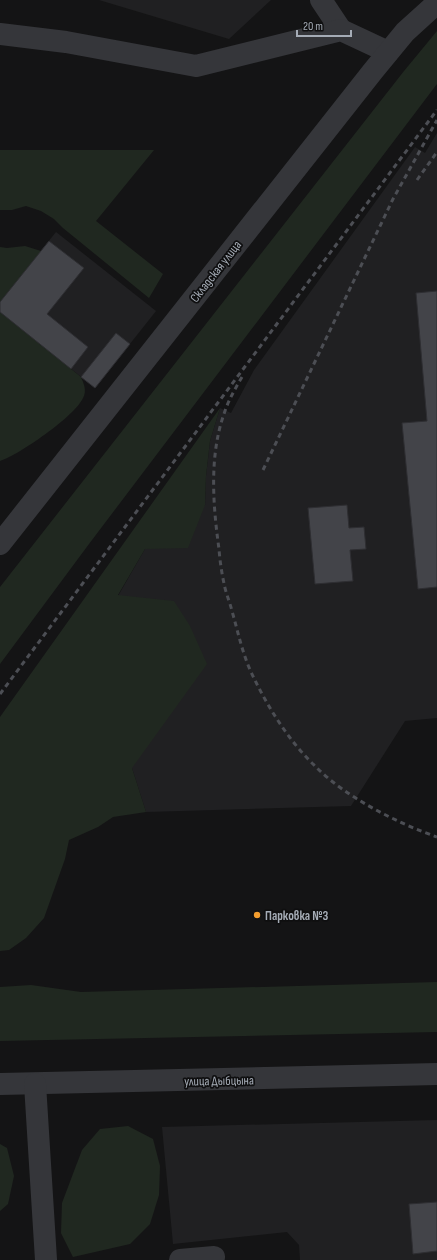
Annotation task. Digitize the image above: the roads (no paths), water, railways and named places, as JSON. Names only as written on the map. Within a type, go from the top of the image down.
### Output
[{"type":"street","points":[[321,0],[341,30],[388,52]]},
{"type":"street","name":"Складская улица","points":[[0,544],[388,52],[405,32],[437,3]]},
{"type":"street","points":[[0,34],[66,42],[196,66],[341,30]]},
{"type":"street","name":"улица Дыбцына","points":[[0,1084],[437,1074]]},
{"type":"street","points":[[35,1084],[46,1260]]},
{"type":"street","points":[[180,1260],[214,1257]]},
{"type":"railway","points":[[0,694],[437,110]]},
{"type":"railway","points":[[263,470],[393,199],[437,120]]},
{"type":"railway","points":[[417,180],[437,152]]},
{"type":"railway","points":[[242,377],[228,404],[219,430],[214,464],[214,498],[224,583],[251,672],[271,710],[287,734],[305,756],[327,777],[372,808],[389,817],[437,837]]},
{"type":"place","name":"Парковка №3","points":[[257,915]]}]
